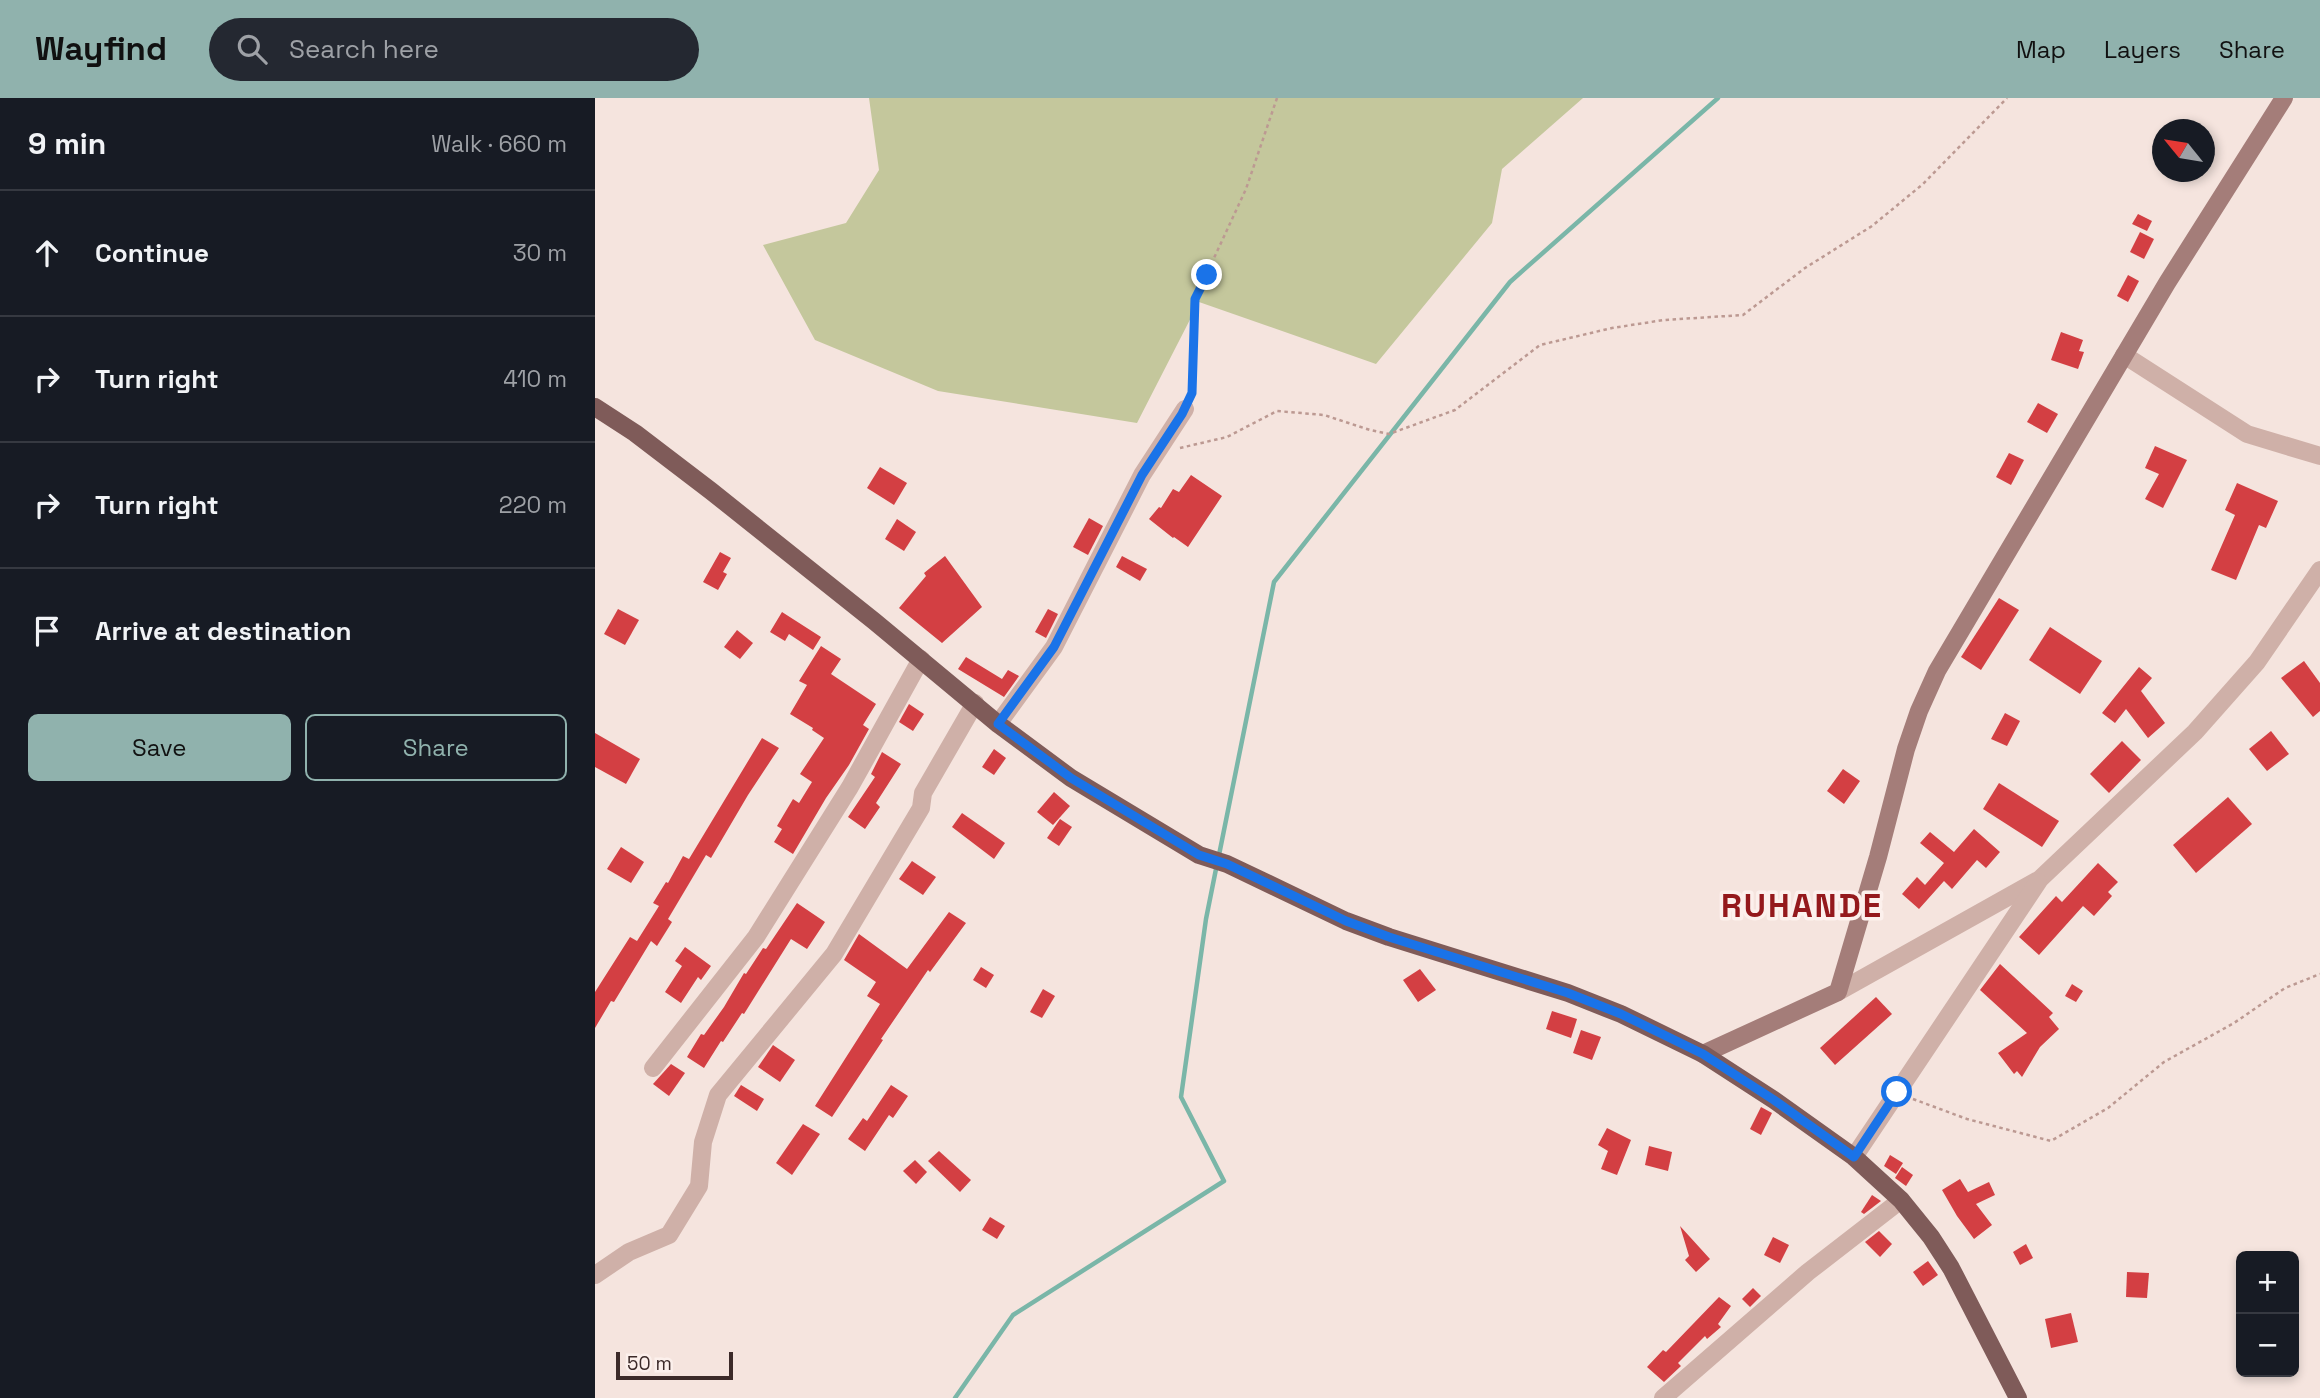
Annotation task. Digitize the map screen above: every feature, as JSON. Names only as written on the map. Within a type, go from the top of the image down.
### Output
[{"type":"main road","points":[[1703,1054],[1837,992],[1878,857],[1906,749],[1933,681],[2167,283],[2284,98]]},
{"type":"main road","points":[[595,407],[635,433],[711,491],[998,724],[1071,778],[1199,855],[1227,864],[1346,921],[1568,993],[1621,1014],[1703,1054],[1774,1100],[1854,1157],[1902,1200],[1951,1268],[2018,1398]]},
{"type":"street","points":[[2124,355],[2247,434],[2320,456]]},
{"type":"street","points":[[998,724],[1054,647],[1142,475],[1185,409]]},
{"type":"street","points":[[1854,1157],[2040,879],[2195,732],[2257,662],[2320,570]]},
{"type":"street","points":[[653,1068],[756,937],[850,787],[921,659]]},
{"type":"street","points":[[595,1275],[629,1252],[669,1235],[699,1186],[703,1142],[718,1095],[834,954],[921,808],[923,793],[975,703]]},
{"type":"street","points":[[1837,992],[2040,879]]},
{"type":"street","points":[[1663,1398],[1808,1272],[1902,1200]]},
{"type":"path","points":[[1185,409],[1192,393],[1195,299],[1246,189],[1277,98]]},
{"type":"path","points":[[1156,454],[1227,437],[1277,411],[1324,415],[1389,434],[1455,410],[1541,345],[1612,328],[1664,320],[1743,315],[1805,268],[1872,226],[1923,184],[2007,98]]},
{"type":"path","points":[[1897,1092],[1967,1119],[2051,1141],[2108,1108],[2164,1062],[2234,1023],[2285,988],[2320,974]]},
{"type":"green space","points":[[869,98],[1583,98],[1502,169],[1492,223],[1376,364],[1199,302],[1137,423],[938,391],[815,340],[763,245],[846,223],[879,170]]},
{"type":"building","points":[[2138,214],[2152,221],[2147,231],[2132,224]]},
{"type":"building","points":[[2140,232],[2154,239],[2144,259],[2130,252]]},
{"type":"building","points":[[2128,275],[2139,281],[2128,302],[2117,296]]},
{"type":"building","points":[[2061,332],[2083,340],[2079,351],[2084,352],[2078,369],[2051,360]]},
{"type":"building","points":[[2038,403],[2058,414],[2047,433],[2027,422]]},
{"type":"building","points":[[2155,446],[2187,460],[2163,508],[2145,499],[2159,474],[2145,468]]},
{"type":"building","points":[[2009,453],[2024,460],[2011,485],[1996,477]]},
{"type":"building","points":[[880,467],[907,483],[894,505],[867,488]]},
{"type":"building","points":[[1191,475],[1222,496],[1188,547],[1149,519],[1161,508],[1173,489],[1179,492]]},
{"type":"building","points":[[2237,483],[2278,501],[2266,528],[2259,525],[2236,580],[2211,570],[2235,515],[2225,510]]},
{"type":"building","points":[[1089,518],[1103,526],[1088,555],[1073,547]]},
{"type":"building","points":[[897,519],[916,532],[904,551],[885,539]]},
{"type":"building","points":[[720,552],[731,558],[723,572],[727,574],[718,590],[703,582]]},
{"type":"building","points":[[945,556],[982,607],[942,643],[899,608],[926,576],[924,573]]},
{"type":"building","points":[[1122,556],[1147,569],[1140,581],[1116,567]]},
{"type":"building","points":[[1999,598],[2019,610],[1981,670],[1961,657]]},
{"type":"building","points":[[618,609],[639,620],[625,645],[604,634]]},
{"type":"building","points":[[1048,609],[1058,614],[1046,638],[1035,632]]},
{"type":"building","points":[[782,612],[821,637],[813,650],[789,634],[785,641],[770,632]]},
{"type":"building","points":[[2050,627],[2102,661],[2080,694],[2029,660]]},
{"type":"building","points":[[737,630],[753,643],[740,659],[724,647]]},
{"type":"building","points":[[821,646],[841,659],[831,674],[876,704],[863,725],[869,729],[793,854],[774,842],[782,829],[777,826],[793,799],[799,803],[812,782],[800,774],[824,738],[790,714],[807,685],[799,681]]},
{"type":"building","points":[[966,657],[1002,679],[1008,670],[1019,676],[1004,697],[958,669]]},
{"type":"building","points":[[2304,661],[2320,683],[2320,711],[2313,717],[2281,678]]},
{"type":"building","points":[[2139,667],[2152,678],[2141,691],[2165,723],[2148,738],[2126,709],[2115,723],[2102,713]]},
{"type":"building","points":[[909,704],[924,714],[913,731],[899,722]]},
{"type":"building","points":[[2005,713],[2020,721],[2007,746],[1991,739]]},
{"type":"building","points":[[2271,731],[2289,754],[2267,771],[2249,749]]},
{"type":"building","points":[[595,733],[640,759],[626,784],[595,767]]},
{"type":"building","points":[[762,738],[779,748],[711,858],[706,855],[668,919],[672,922],[657,946],[651,941],[595,1028],[595,992],[630,937],[637,941],[659,906],[653,903],[683,856],[689,859]]},
{"type":"building","points":[[2122,741],[2141,760],[2109,793],[2090,774]]},
{"type":"building","points":[[994,749],[1006,758],[994,775],[982,767]]},
{"type":"building","points":[[882,752],[901,764],[876,803],[880,807],[865,829],[848,817],[875,777],[871,774]]},
{"type":"building","points":[[1843,769],[1860,781],[1844,804],[1827,791]]},
{"type":"building","points":[[1999,783],[2059,821],[2042,847],[1983,809]]},
{"type":"building","points":[[1054,792],[1070,806],[1053,825],[1037,812]]},
{"type":"building","points":[[2228,797],[2252,824],[2196,873],[2173,845]]},
{"type":"building","points":[[962,813],[1005,843],[994,859],[952,827]]},
{"type":"building","points":[[1060,819],[1072,827],[1059,846],[1047,838]]},
{"type":"building","points":[[1974,829],[2000,852],[1986,868],[1977,860],[1952,889],[1944,881],[1919,909],[1902,894],[1917,877],[1925,885],[1944,863],[1920,843],[1930,832],[1954,852]]},
{"type":"building","points":[[621,847],[644,862],[631,883],[607,869]]},
{"type":"building","points":[[912,861],[936,877],[923,895],[899,879]]},
{"type":"building","points":[[2098,863],[2118,882],[2108,892],[2112,896],[2094,916],[2083,906],[2039,955],[2019,937],[2056,896],[2062,902]]},
{"type":"building","points":[[797,903],[825,922],[807,949],[791,939],[744,1014],[742,1013],[723,1042],[721,1041],[704,1068],[687,1057],[701,1034],[704,1035],[724,1007],[744,973],[746,974],[763,948],[766,949]]},
{"type":"building","points":[[949,912],[966,923],[930,972],[928,970],[832,1117],[815,1106],[880,1004],[867,996],[876,982],[844,960],[859,934],[907,969]]},
{"type":"building","points":[[685,947],[711,966],[701,980],[698,977],[681,1003],[665,992],[682,966],[675,961]]},
{"type":"building","points":[[2000,964],[2053,1013],[2049,1017],[2059,1029],[2040,1047],[2022,1077],[2017,1071],[2014,1074],[1998,1053],[2027,1033],[1980,990]]},
{"type":"building","points":[[981,967],[994,975],[986,988],[973,980]]},
{"type":"building","points":[[1420,969],[1436,990],[1418,1002],[1403,980]]},
{"type":"building","points":[[2072,984],[2083,991],[2076,1002],[2065,996]]},
{"type":"building","points":[[1043,989],[1055,996],[1042,1018],[1030,1012]]},
{"type":"building","points":[[1876,997],[1892,1014],[1835,1065],[1820,1048]]},
{"type":"building","points":[[1552,1011],[1577,1019],[1571,1038],[1546,1029]]},
{"type":"building","points":[[1581,1030],[1601,1037],[1592,1060],[1573,1053]]},
{"type":"building","points":[[773,1045],[795,1060],[780,1082],[758,1067]]},
{"type":"building","points":[[671,1064],[685,1073],[669,1096],[653,1084]]},
{"type":"building","points":[[741,1085],[764,1099],[757,1111],[734,1096]]},
{"type":"building","points":[[891,1085],[908,1096],[893,1118],[889,1115],[865,1151],[848,1139],[863,1118],[867,1121]]},
{"type":"building","points":[[1761,1107],[1772,1113],[1761,1135],[1750,1129]]},
{"type":"building","points":[[803,1124],[820,1134],[792,1175],[776,1163]]},
{"type":"building","points":[[1607,1128],[1631,1140],[1617,1175],[1601,1169],[1608,1151],[1598,1145]]},
{"type":"building","points":[[1649,1146],[1672,1152],[1668,1171],[1645,1165]]},
{"type":"building","points":[[939,1151],[971,1180],[960,1192],[928,1161]]},
{"type":"building","points":[[1890,1155],[1903,1163],[1896,1174],[1884,1166]]},
{"type":"building","points":[[915,1160],[927,1172],[916,1184],[903,1171]]},
{"type":"building","points":[[1902,1167],[1913,1175],[1906,1186],[1895,1178]]},
{"type":"building","points":[[1960,1179],[1968,1192],[1989,1182],[1995,1195],[1976,1204],[1992,1225],[1974,1239],[1942,1190]]},
{"type":"building","points":[[1872,1195],[1881,1201],[1864,1214],[1861,1212]]},
{"type":"building","points":[[990,1217],[1005,1226],[997,1239],[982,1230]]},
{"type":"building","points":[[1680,1226],[1710,1259],[1696,1272],[1685,1260],[1689,1256]]},
{"type":"building","points":[[1879,1231],[1892,1244],[1880,1257],[1865,1242]]},
{"type":"building","points":[[1773,1237],[1789,1245],[1780,1263],[1764,1255]]},
{"type":"building","points":[[2026,1244],[2033,1258],[2020,1265],[2013,1252]]},
{"type":"building","points":[[1928,1261],[1938,1275],[1923,1286],[1913,1272]]},
{"type":"building","points":[[2127,1272],[2149,1273],[2147,1298],[2126,1297]]},
{"type":"building","points":[[1753,1288],[1761,1296],[1750,1307],[1742,1299]]},
{"type":"building","points":[[1719,1297],[1731,1306],[1718,1324],[1721,1327],[1707,1339],[1705,1336],[1678,1363],[1681,1366],[1664,1382],[1647,1367],[1663,1350],[1666,1352]]},
{"type":"building","points":[[2071,1313],[2078,1342],[2051,1348],[2045,1319]]},
{"type":"waterway","points":[[1219,855],[1274,582],[1510,282],[1718,98]]},
{"type":"waterway","points":[[955,1398],[1013,1315],[1224,1181],[1181,1097],[1206,919],[1217,864]]},
{"type":"district","name":"RUHANDE","points":[[1802,905]]},
{"type":"route","points":[[1207,275],[1195,299],[1192,393],[1182,414],[1142,475],[1054,647],[998,724],[1071,778],[1199,855],[1227,864],[1346,921],[1389,937],[1527,979],[1621,1014],[1703,1054],[1854,1157],[1897,1092]]}]
